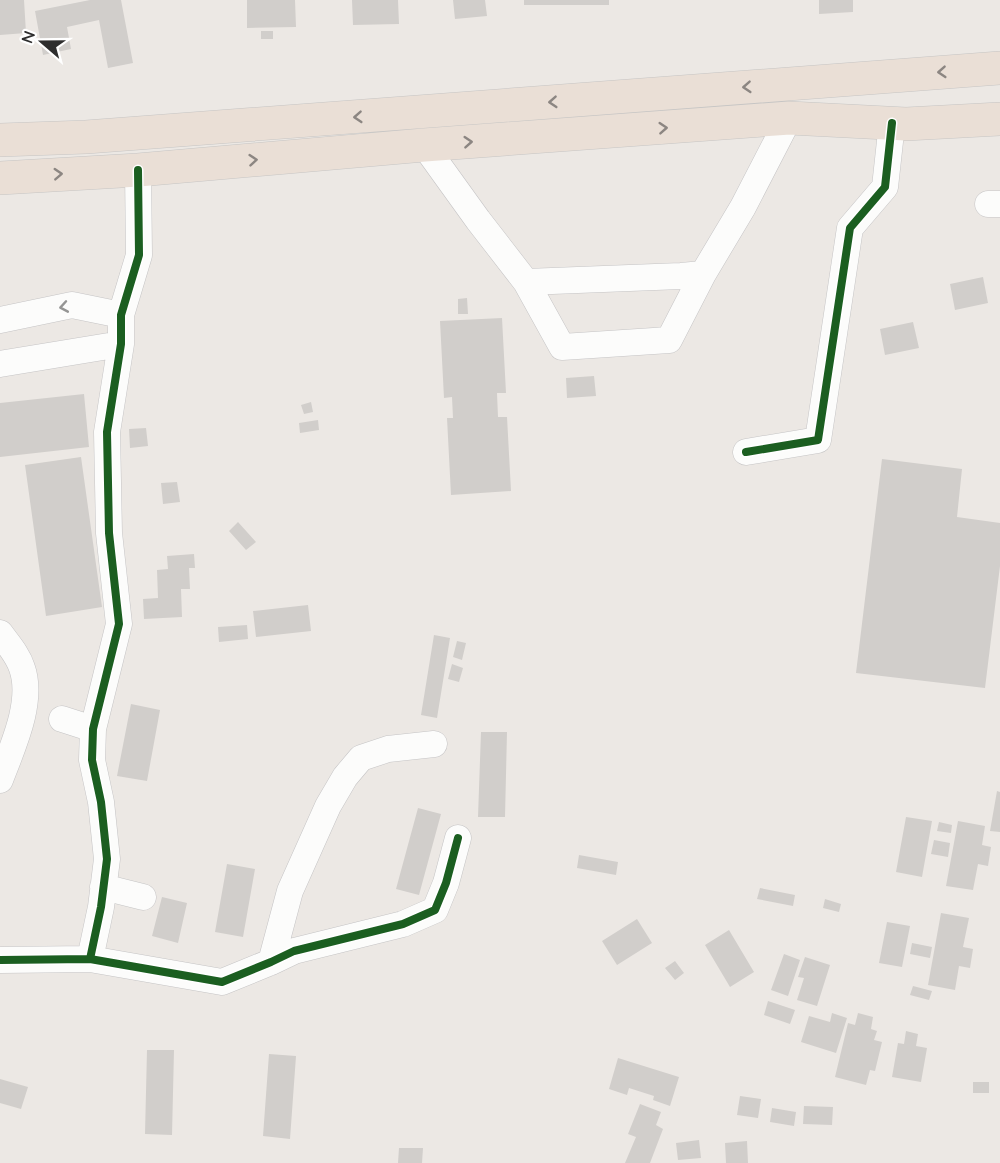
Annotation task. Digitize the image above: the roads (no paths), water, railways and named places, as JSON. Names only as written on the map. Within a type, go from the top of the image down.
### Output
[{"type":"highway","points":[[0,140],[86,137],[1000,68]]},
{"type":"highway","points":[[0,178],[138,170],[424,145],[789,118],[906,124],[1000,119]]},
{"type":"street","points":[[424,145],[526,282],[562,347],[669,340],[743,207],[789,118]]},
{"type":"street","points":[[746,452],[818,440],[850,228],[885,187],[892,123]]},
{"type":"street","points":[[90,959],[107,859],[101,802],[92,760],[93,729],[119,624],[109,533],[107,432],[121,344],[121,315],[139,255],[138,170]]},
{"type":"street","points":[[526,282],[704,274]]},
{"type":"street","points":[[0,320],[72,305],[121,315]]},
{"type":"street","points":[[0,364],[121,344]]},
{"type":"street","points":[[0,633],[22,667],[26,687],[18,731],[0,780]]},
{"type":"street","points":[[62,719],[93,729]]},
{"type":"street","points":[[271,962],[290,891],[328,806],[345,777],[361,758],[388,749],[434,744]]},
{"type":"street","points":[[0,960],[90,959],[222,982],[294,951],[403,924],[435,910],[446,883],[458,838]]},
{"type":"street","points":[[104,887],[143,897]]}]
